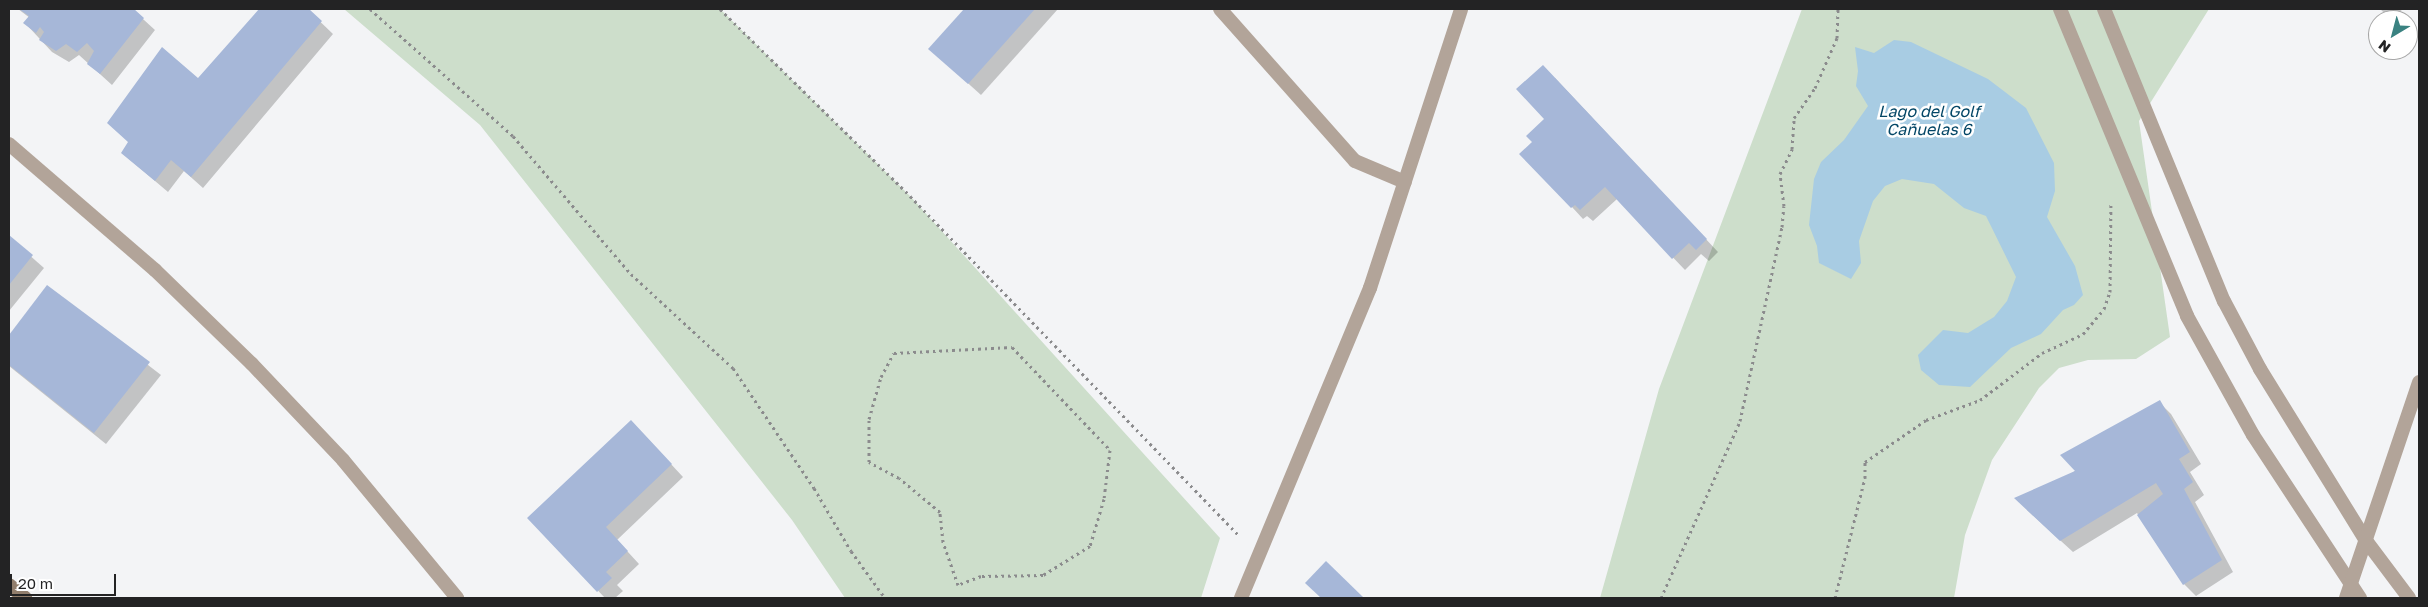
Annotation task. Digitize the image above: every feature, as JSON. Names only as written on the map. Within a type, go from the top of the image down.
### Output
[{"type":"main road","points":[[9,585],[25,598]]},
{"type":"street","points":[[1220,9],[1354,160],[1405,182]]},
{"type":"street","points":[[1241,598],[1260,557],[1370,288],[1461,9]]},
{"type":"street","points":[[2060,9],[2187,316],[2253,435],[2348,592],[2360,598]]},
{"type":"street","points":[[2104,9],[2224,301],[2260,369],[2367,542],[2408,598]]},
{"type":"street","points":[[9,144],[155,270],[252,364],[349,468],[457,598]]},
{"type":"street","points":[[2348,592],[2367,542],[2419,382]]},
{"type":"path","points":[[370,9],[512,136],[631,274],[733,368],[814,488],[851,551],[885,598]]},
{"type":"path","points":[[720,9],[910,196],[1260,557]]},
{"type":"path","points":[[1661,598],[1687,545],[1740,421],[1782,227],[1784,206],[1780,174],[1792,149],[1794,118],[1815,88],[1837,38],[1838,9]]},
{"type":"path","points":[[1834,598],[1865,478],[1866,462],[1926,420],[1980,400],[2042,353],[2083,334],[2104,309],[2110,292],[2111,199]]},
{"type":"path","points":[[1012,347],[1110,450],[1104,499],[1090,546],[1043,575],[981,576],[958,584],[943,542],[940,512],[899,478],[869,462],[869,419],[881,377],[894,353],[1012,347]]},
{"type":"green space","points":[[344,9],[720,9],[910,196],[1220,538],[1201,598],[845,598],[792,520],[480,125]]},
{"type":"green space","points":[[1802,9],[2209,9],[2139,121],[2170,337],[2136,359],[2088,360],[2059,368],[2039,388],[1992,460],[1965,535],[1954,598],[1600,598],[1659,389]]},
{"type":"water","name":"Lago del Golf Cañuelas 6","points":[[1894,40],[1911,42],[1988,79],[2026,108],[2054,163],[2055,191],[2047,217],[2075,266],[2083,295],[2074,305],[2063,310],[2041,334],[2011,348],[1970,387],[1939,385],[1921,370],[1918,355],[1943,330],[1968,333],[1994,317],[2007,301],[2016,277],[1986,216],[1964,208],[1934,184],[1902,179],[1885,186],[1873,201],[1859,241],[1861,263],[1851,279],[1819,263],[1817,246],[1809,225],[1814,179],[1821,162],[1844,140],[1868,106],[1856,86],[1858,71],[1855,47],[1874,53]]},
{"type":"building","points":[[19,9],[134,9],[144,18],[100,74],[87,64],[94,51],[87,43],[77,52],[66,44],[56,51],[39,40],[44,32],[40,27],[36,33],[23,23],[29,16]]},
{"type":"building","points":[[259,9],[309,9],[322,21],[191,177],[171,160],[155,181],[121,153],[128,142],[107,123],[162,47],[198,78]]},
{"type":"building","points":[[964,9],[1035,9],[968,84],[928,49]]},
{"type":"building","points":[[1543,65],[1707,239],[1696,250],[1689,243],[1672,259],[1605,187],[1580,210],[1575,205],[1571,208],[1519,154],[1532,142],[1526,136],[1544,119],[1516,89]]},
{"type":"building","points":[[9,235],[33,255],[9,285]]},
{"type":"building","points":[[47,285],[150,362],[94,433],[9,365],[9,335]]},
{"type":"building","points":[[2160,400],[2190,452],[2179,459],[2193,482],[2184,489],[2222,560],[2183,585],[2137,515],[2163,494],[2156,483],[2060,541],[2014,498],[2075,471],[2060,455]]},
{"type":"building","points":[[631,420],[672,464],[606,527],[628,551],[606,572],[612,578],[597,592],[527,518]]},
{"type":"building","points":[[1326,561],[1364,598],[1321,598],[1305,583]]}]
